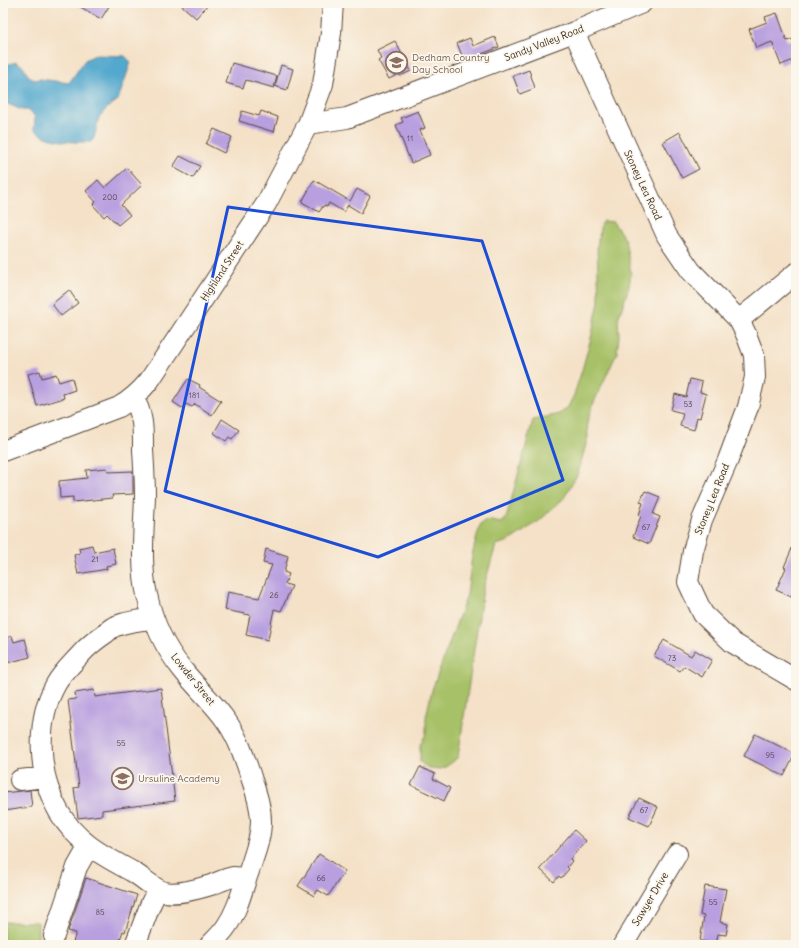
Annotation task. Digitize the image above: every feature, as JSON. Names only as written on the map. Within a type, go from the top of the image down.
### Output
[{"type":"street","name":"Highland Street","points":[[3,451],[119,407],[133,398],[144,388],[266,204],[308,124],[323,84],[331,33],[333,3]]},
{"type":"street","name":"Sandy Valley Road","points":[[308,124],[348,118],[574,32],[642,3]]},
{"type":"street","name":"Stoney Lea Road","points":[[574,32],[667,236],[691,270],[739,320],[754,355],[754,377],[748,407],[728,460],[702,520],[693,551],[688,582],[703,614],[733,643],[796,680]]},
{"type":"street","points":[[739,320],[796,273]]},
{"type":"street","name":"Lowder Street","points":[[133,398],[139,408],[142,420],[145,490],[144,572],[154,618],[161,635],[173,656],[184,672],[227,722],[236,738],[244,756],[257,795],[261,816],[258,842],[237,906],[226,928],[210,945]]},
{"type":"street","points":[[154,618],[114,626],[88,646],[56,683],[48,702],[41,730],[42,759],[45,777],[50,793],[58,812],[69,826],[89,846],[158,889],[168,893],[173,893],[201,888],[230,878],[239,877],[246,879]]},
{"type":"street","points":[[20,780],[45,777]]},
{"type":"street","points":[[54,936],[77,867],[89,846]]},
{"type":"street","name":"Sawyer Drive","points":[[623,945],[677,854]]},
{"type":"street","points":[[135,945],[158,889]]},
{"type":"highlighted area","points":[[228,207],[482,241],[563,480],[378,557],[165,491]]},
{"type":"green space","points":[[603,221],[613,222],[625,239],[631,273],[629,287],[618,319],[619,336],[617,353],[594,402],[587,422],[588,437],[578,473],[564,498],[539,521],[509,541],[496,545],[483,589],[458,757],[444,768],[435,770],[430,769],[420,762],[420,745],[426,734],[426,717],[432,690],[467,595],[472,556],[480,525],[487,520],[501,523],[506,519],[533,420],[559,414],[568,407],[574,395],[591,338],[599,302],[597,246],[601,224]]},
{"type":"green space","points":[[3,922],[38,922],[38,945],[3,945]]},
{"type":"water","points":[[95,55],[125,56],[131,62],[118,100],[107,108],[99,117],[94,138],[91,142],[61,141],[46,137],[34,129],[35,117],[28,110],[22,110],[3,102],[3,66],[16,62],[24,67],[27,74],[34,80],[40,79],[69,83],[85,60]]},
{"type":"building","points":[[74,3],[111,3],[101,19]]},
{"type":"building","points":[[179,3],[209,3],[196,18]]},
{"type":"building","points":[[777,13],[787,41],[796,38],[796,59],[781,65],[772,42],[756,48],[749,29],[767,22],[765,17]]},
{"type":"building","points":[[495,37],[499,47],[464,61],[457,43],[470,38],[473,46]]},
{"type":"building","points":[[395,41],[411,71],[400,76],[399,74],[389,79],[378,60],[381,58],[377,50]]},
{"type":"building","points":[[232,63],[277,76],[274,88],[246,80],[243,88],[226,83]]},
{"type":"building","points":[[281,65],[293,69],[287,90],[275,86]]},
{"type":"building","points":[[529,70],[535,88],[520,94],[513,76]]},
{"type":"building","points":[[242,111],[259,116],[261,111],[278,117],[274,132],[239,121]]},
{"type":"building","points":[[418,111],[425,128],[420,130],[430,155],[411,163],[396,125],[403,122],[401,118]]},
{"type":"building","points":[[214,129],[232,137],[224,153],[206,144]]},
{"type":"building","points":[[680,132],[699,169],[682,178],[663,142]]},
{"type":"building","points":[[180,156],[200,166],[193,178],[173,167]]},
{"type":"building","points":[[127,168],[142,185],[121,205],[130,215],[118,225],[107,214],[104,217],[93,205],[96,202],[86,191],[98,180],[105,188]]},
{"type":"building","points":[[314,180],[350,201],[357,189],[370,196],[361,213],[348,205],[344,212],[329,203],[327,207],[324,205],[319,212],[302,202]]},
{"type":"building","points":[[69,290],[78,303],[61,316],[52,304]]},
{"type":"building","points":[[40,371],[42,378],[56,374],[59,382],[72,378],[75,390],[63,394],[64,398],[37,406],[28,374]]},
{"type":"building","points":[[188,379],[200,385],[199,387],[221,401],[212,415],[195,404],[192,407],[186,404],[182,408],[173,402]]},
{"type":"building","points":[[690,379],[702,382],[700,392],[706,394],[700,418],[697,417],[694,430],[680,426],[683,413],[671,410],[675,394],[686,397]]},
{"type":"building","points":[[222,419],[239,430],[232,439],[229,437],[226,441],[214,433]]},
{"type":"building","points":[[107,468],[108,472],[133,471],[133,494],[112,495],[113,498],[73,502],[73,497],[60,498],[59,481],[87,478],[86,470]]},
{"type":"building","points":[[645,491],[660,497],[653,514],[660,517],[649,544],[633,537],[641,516],[639,515],[643,503],[640,502]]},
{"type":"building","points":[[796,539],[796,599],[776,590],[786,568],[784,567]]},
{"type":"building","points":[[92,545],[94,552],[113,548],[116,564],[106,566],[107,569],[78,574],[74,555],[80,553],[79,548]]},
{"type":"building","points":[[266,549],[288,556],[284,572],[289,574],[285,584],[292,586],[281,611],[274,609],[268,640],[246,635],[250,615],[225,610],[228,592],[259,598],[272,565],[263,563]]},
{"type":"building","points":[[12,636],[14,642],[25,639],[30,657],[3,664],[3,639]]},
{"type":"building","points":[[664,640],[691,656],[695,650],[712,660],[702,677],[684,666],[680,671],[654,656]]},
{"type":"building","points":[[161,688],[175,801],[102,810],[102,815],[78,818],[74,788],[79,787],[68,700],[76,699],[75,693],[94,690],[95,697]]},
{"type":"building","points":[[755,734],[795,754],[784,776],[744,756]]},
{"type":"building","points":[[420,767],[435,774],[433,779],[450,788],[444,801],[411,785]]},
{"type":"building","points":[[30,790],[32,807],[3,811],[3,793]]},
{"type":"building","points":[[639,798],[658,807],[649,826],[629,817]]},
{"type":"building","points":[[574,830],[586,841],[570,859],[572,861],[567,867],[569,869],[561,878],[559,876],[554,882],[540,869]]},
{"type":"building","points":[[319,854],[345,871],[328,896],[318,890],[314,896],[298,886]]},
{"type":"building","points":[[86,878],[137,895],[125,932],[123,931],[118,945],[72,945],[76,933],[68,931]]},
{"type":"building","points":[[705,886],[726,889],[720,922],[728,924],[726,935],[718,934],[716,944],[700,941],[704,916],[700,915]]},
{"type":"place","name":"Dedham Country Day School","points":[[396,63]]},
{"type":"place","name":"Ursuline Academy","points":[[123,778]]}]
